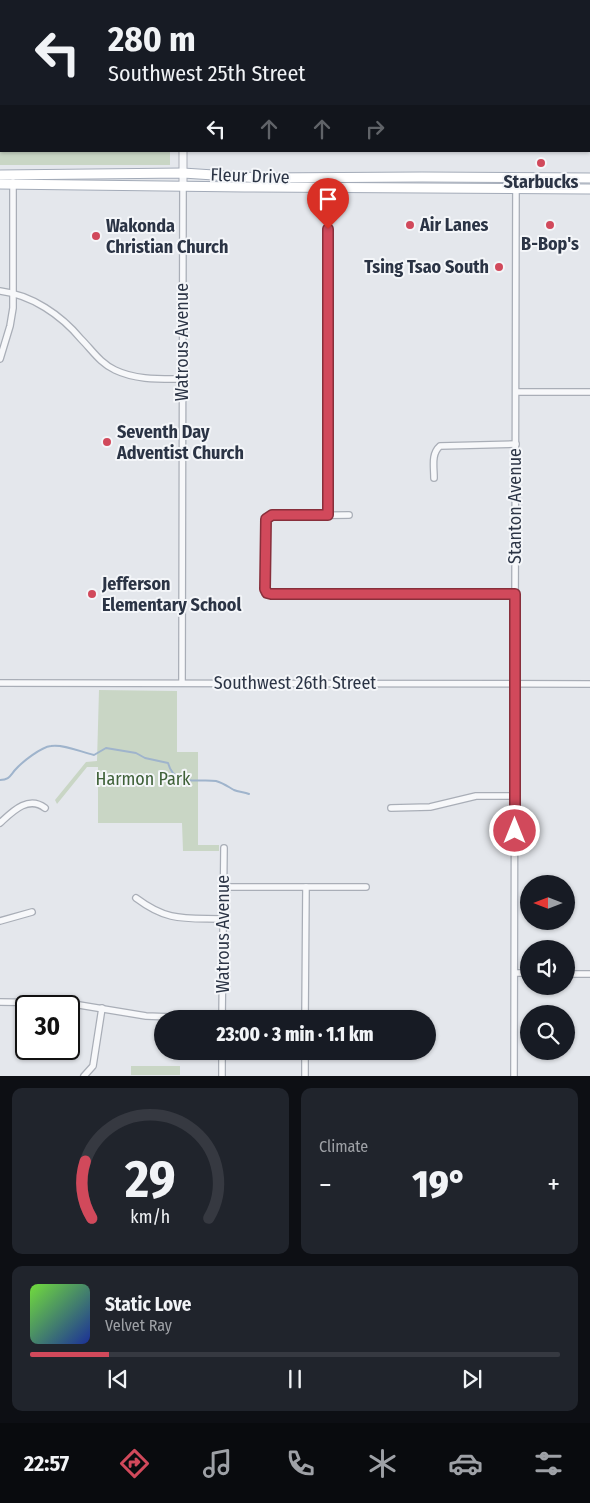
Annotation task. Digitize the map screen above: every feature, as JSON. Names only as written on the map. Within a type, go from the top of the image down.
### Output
[{"type":"main road","name":"Fleur Drive","points":[[0,184],[13,180],[182,173],[260,178],[590,178]]},
{"type":"main road","name":"Fleur Drive","points":[[0,175],[13,180],[183,187],[590,189]]},
{"type":"street","name":"Watrous Avenue","points":[[182,152],[182,682]]},
{"type":"street","points":[[328,177],[328,515]]},
{"type":"street","name":"Stanton Avenue","points":[[514,1076],[516,177]]},
{"type":"street","points":[[0,359],[10,326],[13,294],[13,180]]},
{"type":"street","points":[[0,292],[13,294],[35,302],[60,318],[82,339],[95,355],[116,370],[140,378],[182,379]]},
{"type":"street","points":[[516,392],[590,392]]},
{"type":"street","points":[[434,478],[434,454],[440,446],[516,444]]},
{"type":"street","points":[[349,515],[268,516],[265,522],[265,589],[267,593],[515,594]]},
{"type":"street","name":"Southwest 26th Street","points":[[0,683],[590,684]]},
{"type":"street","points":[[391,808],[430,808],[476,796],[515,796]]},
{"type":"street","points":[[0,823],[19,806],[40,804],[45,808]]},
{"type":"street","name":"Watrous Avenue","points":[[222,1010],[224,848]]},
{"type":"street","points":[[223,887],[366,887]]},
{"type":"street","points":[[305,1010],[306,887]]},
{"type":"street","points":[[136,898],[161,914],[172,917],[223,919]]},
{"type":"street","points":[[0,922],[32,912]]},
{"type":"street","points":[[515,973],[520,973]]},
{"type":"street","points":[[575,974],[590,974]]},
{"type":"street","points":[[0,1002],[48,1002],[154,1016]]},
{"type":"street","points":[[84,1076],[90,1070],[95,1058],[102,1008]]},
{"type":"street","points":[[222,1060],[222,1076]]},
{"type":"street","points":[[305,1060],[305,1076]]},
{"type":"green space","points":[[0,152],[170,152],[170,165],[0,165]]},
{"type":"green space","name":"Harmon Park","points":[[99,690],[177,691],[177,752],[198,752],[198,845],[219,845],[219,851],[183,851],[182,823],[98,823],[98,767],[87,767],[57,804],[55,800],[86,762],[97,761]]},
{"type":"green space","points":[[131,1066],[180,1066],[180,1075],[131,1075]]},
{"type":"waterway","points":[[0,780],[10,776],[27,759],[47,747],[61,746],[94,755],[106,748],[136,753],[145,758],[168,763],[171,771],[182,779],[216,781],[236,791],[249,794]]},
{"type":"place","name":"Starbucks","points":[[541,163]]},
{"type":"place","name":"Air Lanes","points":[[410,225]]},
{"type":"place","name":"B-Bop's","points":[[550,225]]},
{"type":"place","name":"Wakonda Christian Church","points":[[96,236]]},
{"type":"place","name":"Tsing Tsao South","points":[[499,267]]},
{"type":"place","name":"Seventh Day Adventist Church","points":[[107,442]]},
{"type":"place","name":"Jefferson Elementary School","points":[[92,594]]},
{"type":"route","points":[[328,229],[328,515],[268,516],[265,522],[265,589],[267,593],[271,594],[515,594],[515,831]]}]
